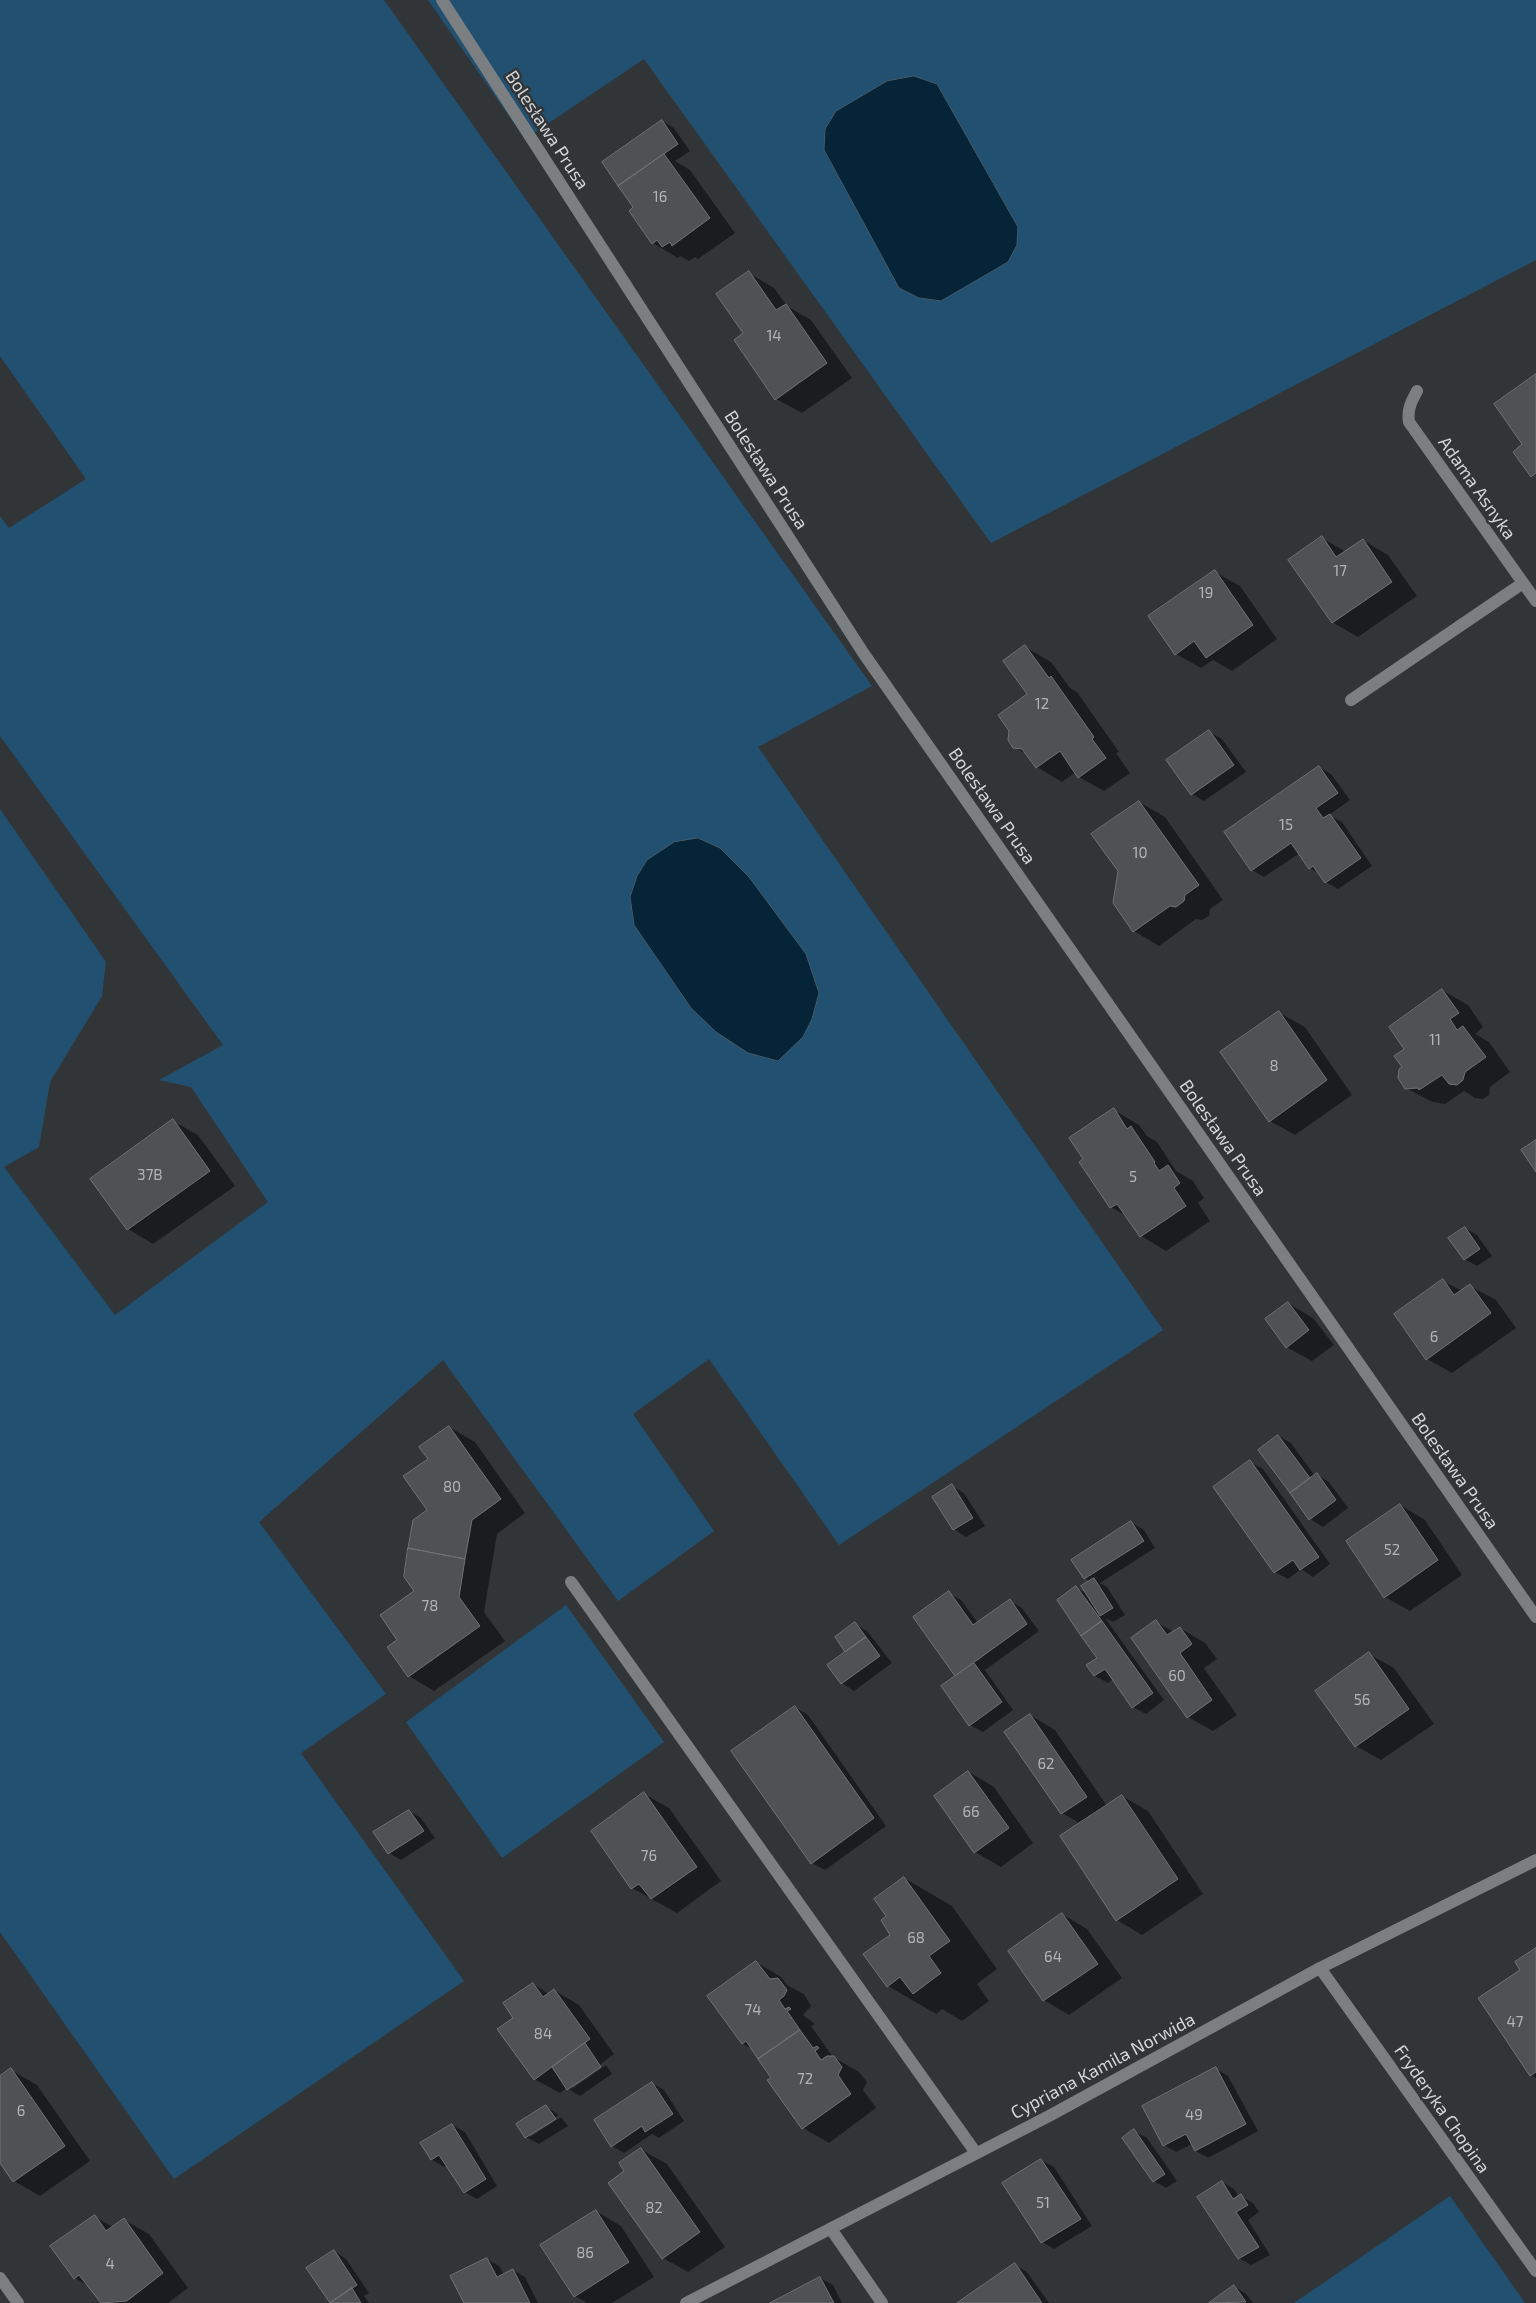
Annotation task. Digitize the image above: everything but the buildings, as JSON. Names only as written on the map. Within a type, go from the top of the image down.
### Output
[{"type":"street","name":"Bolesława Prusa","points":[[442,0],[864,654],[1536,1617]]},
{"type":"street","name":"Adama Asnyka","points":[[1417,391],[1410,404],[1409,422],[1536,601]]},
{"type":"street","points":[[1351,700],[1523,583]]},
{"type":"street","points":[[572,1582],[976,2153]]},
{"type":"street","name":"Cypriana Kamila Norwida","points":[[686,2303],[1049,2116],[1320,1968],[1536,1860]]},
{"type":"street","name":"Fryderyka Chopina","points":[[1320,1968],[1536,2271]]},
{"type":"street","points":[[831,2229],[882,2303]]},
{"type":"street","points":[[0,2278],[18,2303]]},
{"type":"shaded area","points":[[0,0],[384,0],[872,686],[758,747],[1163,1330],[839,1545],[709,1359],[633,1414],[714,1531],[618,1601],[443,1360],[259,1522],[386,1694],[301,1753],[464,1981],[174,2179],[0,1932],[0,809],[106,962],[102,996],[50,1082],[39,1147],[4,1167],[115,1315],[268,1202],[191,1087],[159,1080],[223,1045],[0,736],[0,516],[9,528],[86,479],[0,356]],"holes":[[[630,897],[691,1008],[634,925]]]},
{"type":"shaded area","points":[[428,0],[1536,0],[1536,260],[991,543],[644,59],[525,139]],"holes":[[[937,84],[1018,227],[1008,262],[941,301],[919,298],[899,288],[824,150]]]},
{"type":"shaded area","points":[[914,76],[937,84],[1018,227],[1017,245],[1008,262],[941,301],[919,298],[899,288],[824,150],[825,129],[836,111],[887,81]]},
{"type":"shaded area","points":[[698,838],[720,848],[749,877],[806,954],[819,993],[812,1019],[803,1037],[778,1061],[748,1053],[716,1032],[691,1008],[634,925],[630,897],[637,876],[647,860],[674,842]]},
{"type":"shaded area","points":[[566,1605],[664,1742],[502,1858],[406,1722]]},
{"type":"shaded area","points":[[1450,2196],[1525,2303],[1294,2303]]}]
